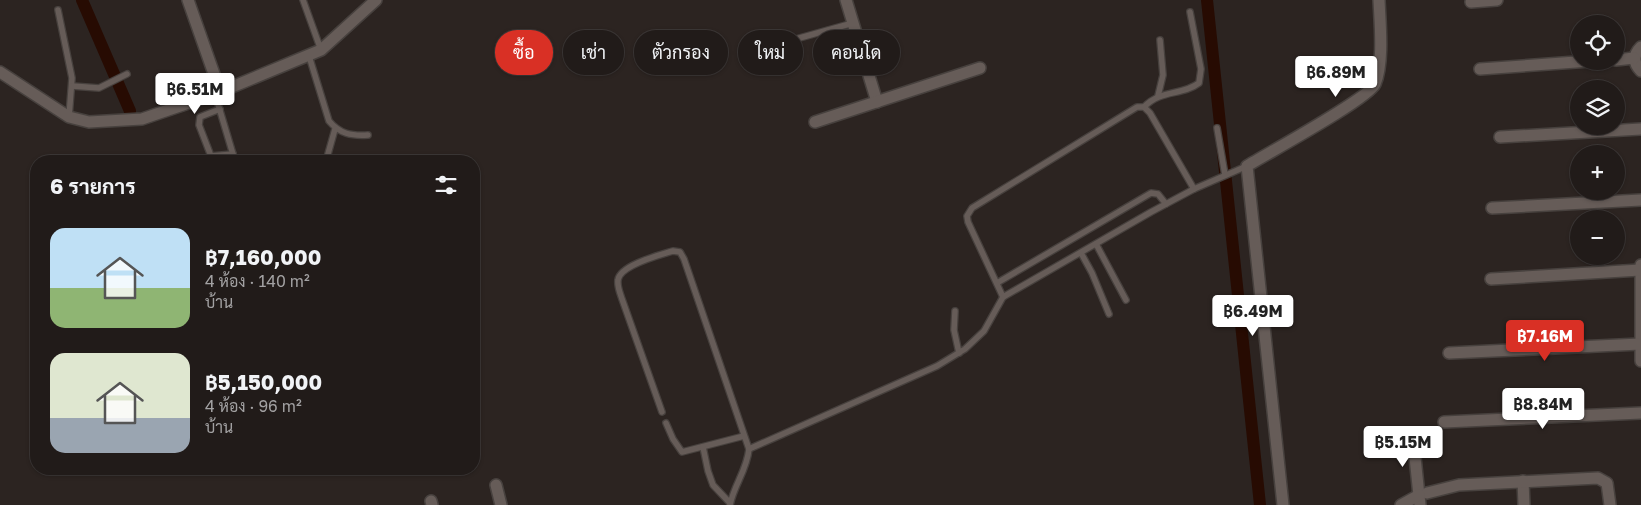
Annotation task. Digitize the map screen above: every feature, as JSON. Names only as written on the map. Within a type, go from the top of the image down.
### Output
[{"type":"street","points":[[188,0],[218,92]]},
{"type":"street","points":[[0,72],[69,117],[89,122],[142,119],[218,92],[321,50],[376,0]]},
{"type":"street","points":[[846,0],[877,102]]},
{"type":"street","points":[[1283,505],[1244,167],[1357,101],[1375,85],[1379,67],[1379,0]]},
{"type":"street","points":[[1471,2],[1498,0]]},
{"type":"street","points":[[1641,47],[1634,58],[1636,65],[1641,71]]},
{"type":"street","points":[[1625,59],[1634,58]]},
{"type":"street","points":[[1480,69],[1570,62]]},
{"type":"street","points":[[815,122],[980,68]]},
{"type":"street","points":[[1500,137],[1641,129]]},
{"type":"street","points":[[1492,208],[1641,200]]},
{"type":"street","points":[[1641,265],[1641,361]]},
{"type":"street","points":[[1491,279],[1640,270]]},
{"type":"street","points":[[1449,353],[1640,344]]},
{"type":"street","points":[[1444,422],[1641,413]]},
{"type":"street","points":[[1413,438],[1422,498]]},
{"type":"street","points":[[1401,505],[1459,485],[1598,478],[1607,483],[1610,505]]},
{"type":"street","points":[[1523,481],[1524,505]]},
{"type":"street","points":[[496,484],[501,505]]},
{"type":"lane","points":[[302,0],[321,50]]},
{"type":"lane","points":[[58,10],[71,66],[72,86],[69,117]]},
{"type":"lane","points":[[1003,297],[968,222],[967,216],[972,208],[1137,107],[1144,107],[1158,96],[1194,87],[1199,83],[1201,69],[1190,12]]},
{"type":"lane","points":[[803,36],[853,23]]},
{"type":"lane","points":[[1158,96],[1163,75],[1160,40]]},
{"type":"lane","points":[[309,56],[329,121],[335,129],[350,136],[368,136]]},
{"type":"lane","points":[[72,86],[99,88],[127,74]]},
{"type":"lane","points":[[218,92],[220,109],[233,154],[222,155]]},
{"type":"lane","points":[[1144,107],[1150,113],[1194,189]]},
{"type":"lane","points":[[211,155],[199,125],[200,117],[220,109]]},
{"type":"lane","points":[[1217,128],[1227,174]]},
{"type":"lane","points":[[328,155],[335,129]]},
{"type":"lane","points":[[749,450],[928,370],[959,352],[984,331],[1003,297],[1166,204],[1194,189],[1244,167]]},
{"type":"lane","points":[[997,283],[1151,193],[1158,194],[1166,204]]},
{"type":"lane","points":[[1096,244],[1126,300]]},
{"type":"lane","points":[[662,412],[622,299],[618,280],[620,274],[628,268],[673,251],[680,252],[684,258],[749,450],[748,461],[738,479],[730,504]]},
{"type":"lane","points":[[1080,252],[1092,272],[1108,314]]},
{"type":"lane","points":[[955,311],[954,330],[959,352]]},
{"type":"lane","points":[[666,423],[680,452],[744,436]]},
{"type":"lane","points":[[703,447],[708,471],[714,485],[730,504]]},
{"type":"waterway","points":[[82,0],[130,111]]},
{"type":"waterway","points":[[1207,0],[1260,505]]}]
